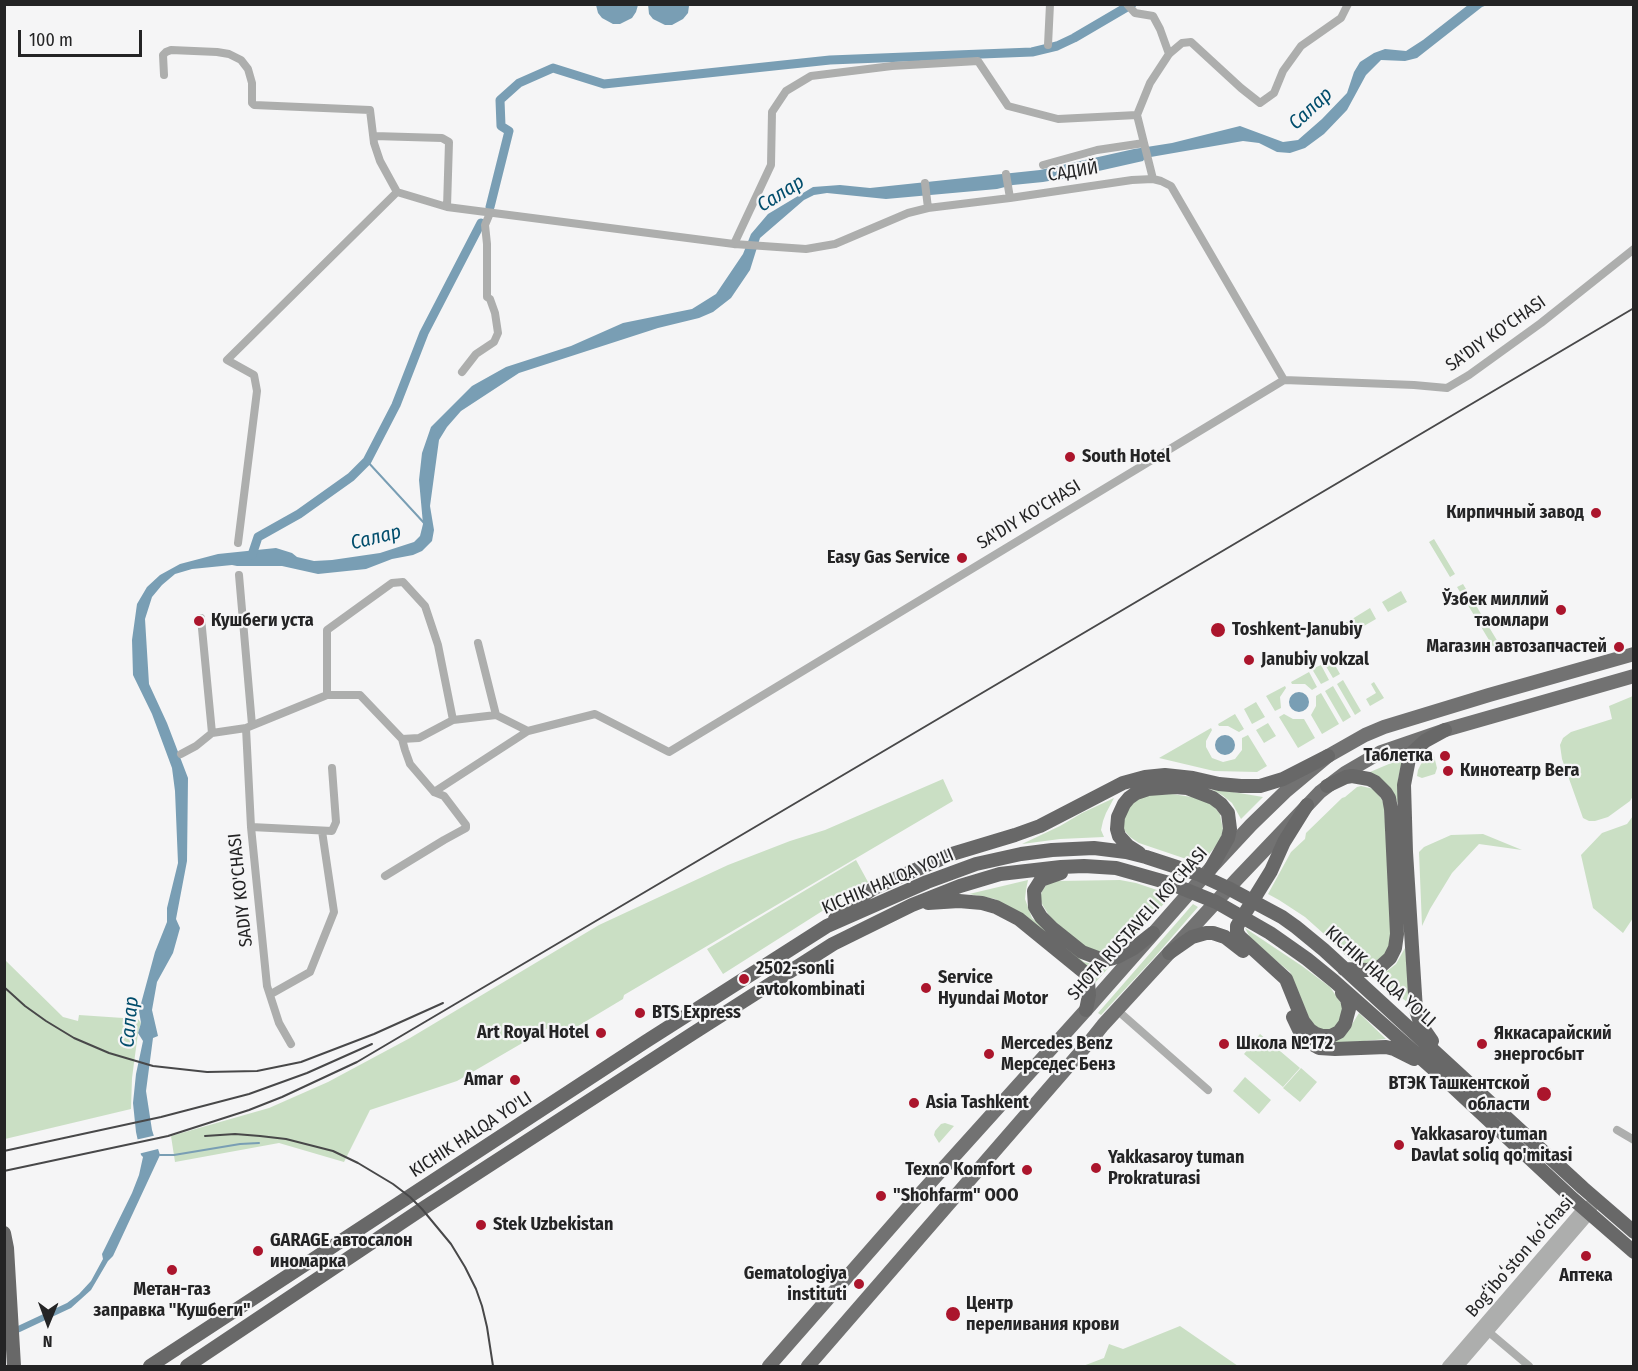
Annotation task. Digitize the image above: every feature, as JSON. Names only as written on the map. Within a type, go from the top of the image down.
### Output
[{"type":"highway","points":[[1445,730],[1425,741],[1413,752],[1409,759],[1404,784],[1416,1010],[1421,1026],[1428,1035],[1480,1092]]},
{"type":"highway","points":[[827,926],[855,901],[874,888],[952,854],[1040,826],[1123,783],[1165,775],[1219,784],[1260,786],[1283,779],[1328,756]]},
{"type":"highway","points":[[1328,786],[1346,777],[1369,778],[1386,793],[1391,809],[1396,944],[1390,958],[1380,968],[1344,969]]},
{"type":"highway","points":[[1146,857],[1128,846],[1119,836],[1116,823],[1124,804],[1136,793],[1148,789],[1187,788],[1213,798],[1228,813],[1230,829],[1228,838],[1211,868]]},
{"type":"highway","points":[[1307,805],[1284,842],[1271,871],[1237,926],[1237,932],[1286,979],[1307,1027],[1322,1036],[1331,1036],[1339,1032],[1349,1014],[1347,999],[1334,981]]},
{"type":"highway","name":"KICHIK HALQA YO'LI","points":[[150,1366],[645,1042],[827,926],[927,882],[976,864],[1021,854],[1068,848],[1109,849],[1146,857],[1198,874],[1259,904],[1296,927],[1634,1232]]},
{"type":"highway","points":[[1096,866],[1061,873],[1041,880],[1034,891],[1034,899],[1035,907],[1041,917],[1074,946],[1087,955],[1098,958],[1117,957],[1154,933]]},
{"type":"highway","name":"KICHIK HALQA YO'LI","points":[[187,1366],[425,1207],[833,944],[912,905],[960,886],[1000,874],[1061,867],[1116,868],[1190,890],[1241,915],[1292,948],[1334,981],[1439,1074],[1586,1211],[1634,1252]]},
{"type":"highway","points":[[912,905],[959,901],[977,902],[992,905],[1014,916],[1084,972],[1088,981],[1089,995],[1086,1010]]},
{"type":"highway","points":[[1169,953],[1199,934],[1213,933],[1225,937],[1279,984],[1298,1030],[1310,1043],[1326,1049],[1391,1048],[1439,1074]]},
{"type":"highway","points":[[645,1042],[655,1058]]},
{"type":"highway","points":[[4,1233],[7,1248],[14,1366]]},
{"type":"highway","points":[[321,1255],[331,1270]]},
{"type":"main road","name":"SHOTA RUSTAVELI KO'CHASI","points":[[769,1366],[1211,868],[1251,825],[1328,756],[1384,727],[1634,654]]},
{"type":"main road","points":[[808,1366],[1117,1010],[1307,805],[1328,786],[1381,752],[1445,730],[1634,676]]},
{"type":"street","points":[[1048,45],[1050,4]]},
{"type":"street","points":[[1127,4],[1135,13],[1153,16],[1169,54]]},
{"type":"street","points":[[1284,380],[1171,186],[1153,179],[1137,115],[1150,83],[1169,54],[1182,43],[1191,42],[1260,103],[1274,93],[1283,71],[1301,46],[1341,18],[1348,4]]},
{"type":"street","points":[[164,75],[164,55],[171,50],[229,54],[241,60],[248,69],[252,83],[253,104],[370,110],[374,143],[398,192],[227,360],[254,375],[257,391],[238,543]]},
{"type":"street","points":[[739,245],[771,165],[772,112],[786,91],[811,76],[892,66],[978,61],[1008,105],[1058,119],[1137,115]]},
{"type":"street","points":[[374,136],[442,138],[449,142],[447,207]]},
{"type":"street","points":[[1043,165],[1097,150],[1145,144]]},
{"type":"street","points":[[1006,174],[1010,198]]},
{"type":"street","name":"САДИЙ","points":[[398,192],[447,207],[739,245],[806,249],[835,244],[908,213],[928,208],[1153,179]]},
{"type":"street","points":[[925,183],[928,208]]},
{"type":"street","points":[[462,372],[476,354],[494,342],[498,333],[495,313],[487,297],[485,225],[490,213]]},
{"type":"street","name":"SA'DIY KO'CHASI","points":[[528,731],[595,714],[669,752],[1284,380],[1447,388],[1541,324],[1634,249]]},
{"type":"street","name":"SADIY KO'CHASI","points":[[239,575],[249,727],[251,827],[267,986],[279,1023],[291,1044]]},
{"type":"street","points":[[327,695],[327,630],[392,583],[403,582],[425,606],[438,645],[453,720]]},
{"type":"street","points":[[201,618],[212,733]]},
{"type":"street","points":[[478,643],[496,715]]},
{"type":"street","points":[[181,754],[212,733],[249,727],[327,695],[360,695],[402,739],[410,764],[434,792],[444,796],[466,825],[466,828],[385,876]]},
{"type":"street","points":[[402,739],[419,738],[453,720],[496,715],[528,731]]},
{"type":"street","points":[[434,792],[528,731]]},
{"type":"street","points":[[251,827],[332,831],[336,822],[332,768]]},
{"type":"street","points":[[271,994],[310,972],[334,912],[322,831]]},
{"type":"street","points":[[1117,1010],[1208,1090]]},
{"type":"street","points":[[1617,1130],[1634,1140]]},
{"type":"street","name":"Bogʻiboʻston koʻchasi","points":[[1447,1366],[1485,1329],[1596,1200]]},
{"type":"street","points":[[1485,1329],[1529,1366]]},
{"type":"street","name":"Bogʻiboʻston koʻchasi","points":[[1459,1366],[1485,1329]]},
{"type":"green space","points":[[1434,539],[1455,574],[1450,577],[1429,542]]},
{"type":"green space","points":[[1463,584],[1501,647],[1495,650],[1457,587]]},
{"type":"green space","points":[[1401,591],[1407,602],[1388,612],[1382,602]]},
{"type":"green space","points":[[1370,608],[1376,619],[1350,634],[1344,624]]},
{"type":"green space","points":[[1331,658],[1340,674],[1333,678],[1324,663]]},
{"type":"green space","points":[[1321,665],[1329,680],[1321,684],[1312,669]]},
{"type":"green space","points":[[1309,672],[1317,687],[1312,690],[1305,684],[1292,684],[1291,682]]},
{"type":"green space","points":[[1343,680],[1361,711],[1355,715],[1337,684]]},
{"type":"green space","points":[[1374,682],[1384,698],[1370,706],[1366,699],[1376,693],[1371,684]]},
{"type":"green space","points":[[1285,686],[1280,697],[1281,708],[1275,711],[1266,696]]},
{"type":"green space","points":[[1333,686],[1351,717],[1343,722],[1325,691]]},
{"type":"green space","points":[[1321,693],[1339,724],[1322,734],[1311,715],[1316,706],[1316,696]]},
{"type":"green space","points":[[1633,696],[1633,796],[1630,801],[1608,817],[1589,821],[1583,818],[1562,759],[1560,745],[1563,738],[1571,732],[1612,719],[1609,706]]},
{"type":"green space","points":[[1256,702],[1265,717],[1252,724],[1244,709]]},
{"type":"green space","points":[[1235,714],[1244,729],[1239,732],[1228,726],[1219,726],[1218,724]]},
{"type":"green space","points":[[1284,714],[1293,719],[1304,719],[1315,738],[1298,748],[1279,717]]},
{"type":"green space","points":[[1268,723],[1276,736],[1264,743],[1256,730]]},
{"type":"green space","points":[[1211,728],[1206,747],[1212,758],[1223,762],[1235,759],[1242,750],[1242,738],[1248,735],[1267,766],[1257,772],[1214,771],[1159,758]]},
{"type":"green space","points":[[1433,752],[1437,768],[1435,774],[1422,778],[1417,776],[1426,754]]},
{"type":"green space","points":[[1403,758],[1398,779],[1399,806],[1393,793],[1370,772]]},
{"type":"green space","points":[[943,779],[953,801],[624,995],[623,999],[563,1035],[555,1024],[457,1081],[370,1110],[344,1162],[279,1143],[175,1162],[171,1136],[269,1108],[328,1082],[410,1038],[599,925],[728,865],[825,830]]},
{"type":"green space","points":[[1361,786],[1374,789],[1384,805],[1392,941],[1382,962],[1364,965],[1351,961],[1305,917],[1268,894],[1291,852],[1305,839],[1306,833],[1342,798]]},
{"type":"green space","points":[[1209,788],[1263,797],[1241,819],[1232,803]]},
{"type":"green space","points":[[1172,794],[1198,798],[1211,803],[1220,814],[1223,830],[1220,841],[1201,864],[1139,843],[1124,830],[1127,808],[1140,798],[1148,795]]},
{"type":"green space","points":[[1114,798],[1103,821],[1101,830],[1104,837],[1022,844],[1082,813]]},
{"type":"green space","points":[[1633,816],[1633,918],[1623,933],[1593,908],[1581,855],[1602,833],[1627,824]]},
{"type":"green space","points":[[1483,834],[1522,850],[1479,844],[1452,873],[1422,926],[1419,852],[1424,847],[1451,835]]},
{"type":"green space","points":[[856,860],[868,882],[723,974],[707,949]]},
{"type":"green space","points":[[1028,880],[1025,899],[1032,918],[1084,962],[1102,966],[1111,965],[1094,984],[1031,921],[995,899],[969,894]]},
{"type":"green space","points":[[1120,880],[1172,895],[1126,945],[1118,950],[1104,952],[1086,949],[1050,917],[1040,899],[1047,884],[1056,881]]},
{"type":"green space","points":[[1193,904],[1198,907],[1153,959],[1101,1015],[1098,1013]]},
{"type":"green space","points":[[1245,928],[1330,987],[1343,1006],[1343,1016],[1332,1031],[1317,1029],[1309,1018],[1290,972],[1252,941]]},
{"type":"green space","points":[[1405,948],[1410,1004],[1374,978],[1396,964]]},
{"type":"green space","points":[[4,959],[63,1017],[78,1021],[79,1015],[138,1019],[141,1023],[132,1078],[131,1109],[5,1139]]},
{"type":"green space","points":[[1359,1013],[1386,1039],[1331,1044],[1346,1034]]},
{"type":"green space","points":[[1260,1034],[1300,1068],[1283,1087],[1244,1054]]},
{"type":"green space","points":[[1301,1068],[1317,1082],[1300,1102],[1283,1088]]},
{"type":"green space","points":[[1245,1077],[1271,1100],[1259,1114],[1233,1091]]},
{"type":"green space","points":[[945,1123],[954,1126],[939,1143],[934,1135],[935,1131]]},
{"type":"green space","points":[[1180,1326],[1238,1366],[1083,1366],[1104,1358],[1109,1344],[1123,1349]]},
{"type":"water","points":[[638,4],[632,18],[620,24],[613,24],[602,18],[596,5]]},
{"type":"water","points":[[648,4],[689,4],[689,6],[688,13],[683,19],[672,25],[665,25],[653,19],[649,14]]},
{"type":"water","name":"Салар","points":[[1468,5],[1487,5],[1417,58],[1405,61],[1381,60],[1366,75],[1347,110],[1324,134],[1305,148],[1290,153],[1277,152],[1259,143],[1243,141],[1145,158],[1143,161],[1072,177],[997,189],[886,199],[827,193],[814,195],[804,200],[760,238],[750,270],[731,298],[713,312],[519,373],[461,411],[439,440],[430,506],[434,530],[432,541],[422,551],[366,569],[318,574],[282,566],[232,565],[192,569],[175,574],[162,585],[152,597],[145,619],[149,684],[188,778],[187,861],[176,919],[180,928],[173,953],[157,982],[152,1010],[158,1036],[153,1038],[146,1091],[152,1130],[160,1155],[113,1256],[91,1290],[71,1308],[5,1339],[5,1332],[67,1303],[91,1281],[132,1193],[143,1157],[136,1132],[133,1103],[143,1041],[138,1033],[141,1023],[139,1011],[155,952],[167,922],[167,908],[178,863],[172,768],[152,714],[133,675],[132,640],[137,604],[147,587],[160,575],[180,564],[218,554],[276,548],[314,561],[332,560],[380,553],[414,542],[420,536],[423,524],[419,480],[422,453],[431,427],[472,386],[506,367],[571,346],[623,323],[692,309],[716,294],[743,254],[751,234],[768,214],[813,187],[840,185],[870,188],[1040,170],[1172,143],[1240,126],[1283,142],[1298,140],[1347,93],[1360,62],[1385,49],[1406,51]]},
{"type":"water","points":[[1299,692],[1306,695],[1309,702],[1306,709],[1299,712],[1292,709],[1289,702],[1292,695]]},
{"type":"water","points":[[1225,735],[1232,738],[1235,745],[1232,752],[1225,755],[1218,752],[1215,745],[1218,738]]},
{"type":"pier","points":[[157,1135],[162,1148],[138,1154],[135,1140]]},
{"type":"waterway","name":"Салар","points":[[490,207],[509,131],[501,126],[500,100],[519,83],[553,68],[604,84],[830,60],[1032,52],[1057,46],[1074,38],[1132,4]]},
{"type":"waterway","name":"Салар","points":[[252,555],[258,537],[299,514],[351,477],[367,461],[396,405],[424,333],[481,223]]},
{"type":"waterway","points":[[367,461],[425,524]]},
{"type":"waterway","points":[[160,1155],[259,1143]]},
{"type":"railway","points":[[4,1171],[168,1136],[249,1110],[357,1062],[1634,308]]},
{"type":"railway","points":[[4,987],[46,1021],[74,1038],[109,1053],[153,1066],[207,1072],[257,1071],[301,1062],[374,1034],[443,1003]]},
{"type":"railway","points":[[4,1151],[161,1117],[249,1094],[307,1073],[372,1044]]},
{"type":"railway","points":[[205,1136],[235,1134],[286,1139],[333,1151],[358,1163],[410,1197],[451,1244],[476,1289],[487,1327],[493,1366]]},
{"type":"place","name":"South Hotel","points":[[1070,457]]},
{"type":"place","name":"Кирпичный завод","points":[[1596,513]]},
{"type":"place","name":"Easy Gas Service","points":[[962,558]]},
{"type":"place","name":"Ўзбек миллий таомлари","points":[[1561,610]]},
{"type":"place","name":"Кушбеги уста","points":[[199,621]]},
{"type":"place","name":"Toshkent-Janubiy","points":[[1218,630]]},
{"type":"place","name":"Магазин автозапчастей","points":[[1619,647]]},
{"type":"place","name":"Janubiy vokzal","points":[[1249,660]]},
{"type":"place","name":"Таблетка","points":[[1445,756]]},
{"type":"place","name":"Кинотеатр Вега","points":[[1448,771]]},
{"type":"place","name":"2502-sonli avtokombinati","points":[[744,979]]},
{"type":"place","name":"Service Hyundai Motor","points":[[926,988]]},
{"type":"place","name":"BTS Express","points":[[640,1013]]},
{"type":"place","name":"Art Royal Hotel","points":[[601,1033]]},
{"type":"place","name":"Школа №172","points":[[1224,1044]]},
{"type":"place","name":"Яккасарайский энергосбыт","points":[[1482,1044]]},
{"type":"place","name":"Mercedes Benz Мерседес Бенз","points":[[989,1054]]},
{"type":"place","name":"Amar","points":[[515,1080]]},
{"type":"place","name":"ВТЭК Ташкентской области","points":[[1544,1094]]},
{"type":"place","name":"Asia Tashkent","points":[[914,1103]]},
{"type":"place","name":"Yakkasaroy tuman Davlat soliq qo'mitasi","points":[[1399,1145]]},
{"type":"place","name":"Yakkasaroy tuman Prokraturasi","points":[[1096,1168]]},
{"type":"place","name":"Texno Komfort","points":[[1027,1170]]},
{"type":"place","name":"\"Shohfarm\" OOO","points":[[881,1196]]},
{"type":"place","name":"Stek Uzbekistan","points":[[481,1225]]},
{"type":"place","name":"GARAGE автосалон иномарка","points":[[258,1251]]},
{"type":"place","name":"Аптека","points":[[1586,1256]]},
{"type":"place","name":"Метан-газ заправка \"Кушбеги\"","points":[[172,1270]]},
{"type":"place","name":"Gematologiya instituti","points":[[859,1284]]},
{"type":"place","name":"Центр переливания крови","points":[[953,1314]]}]
